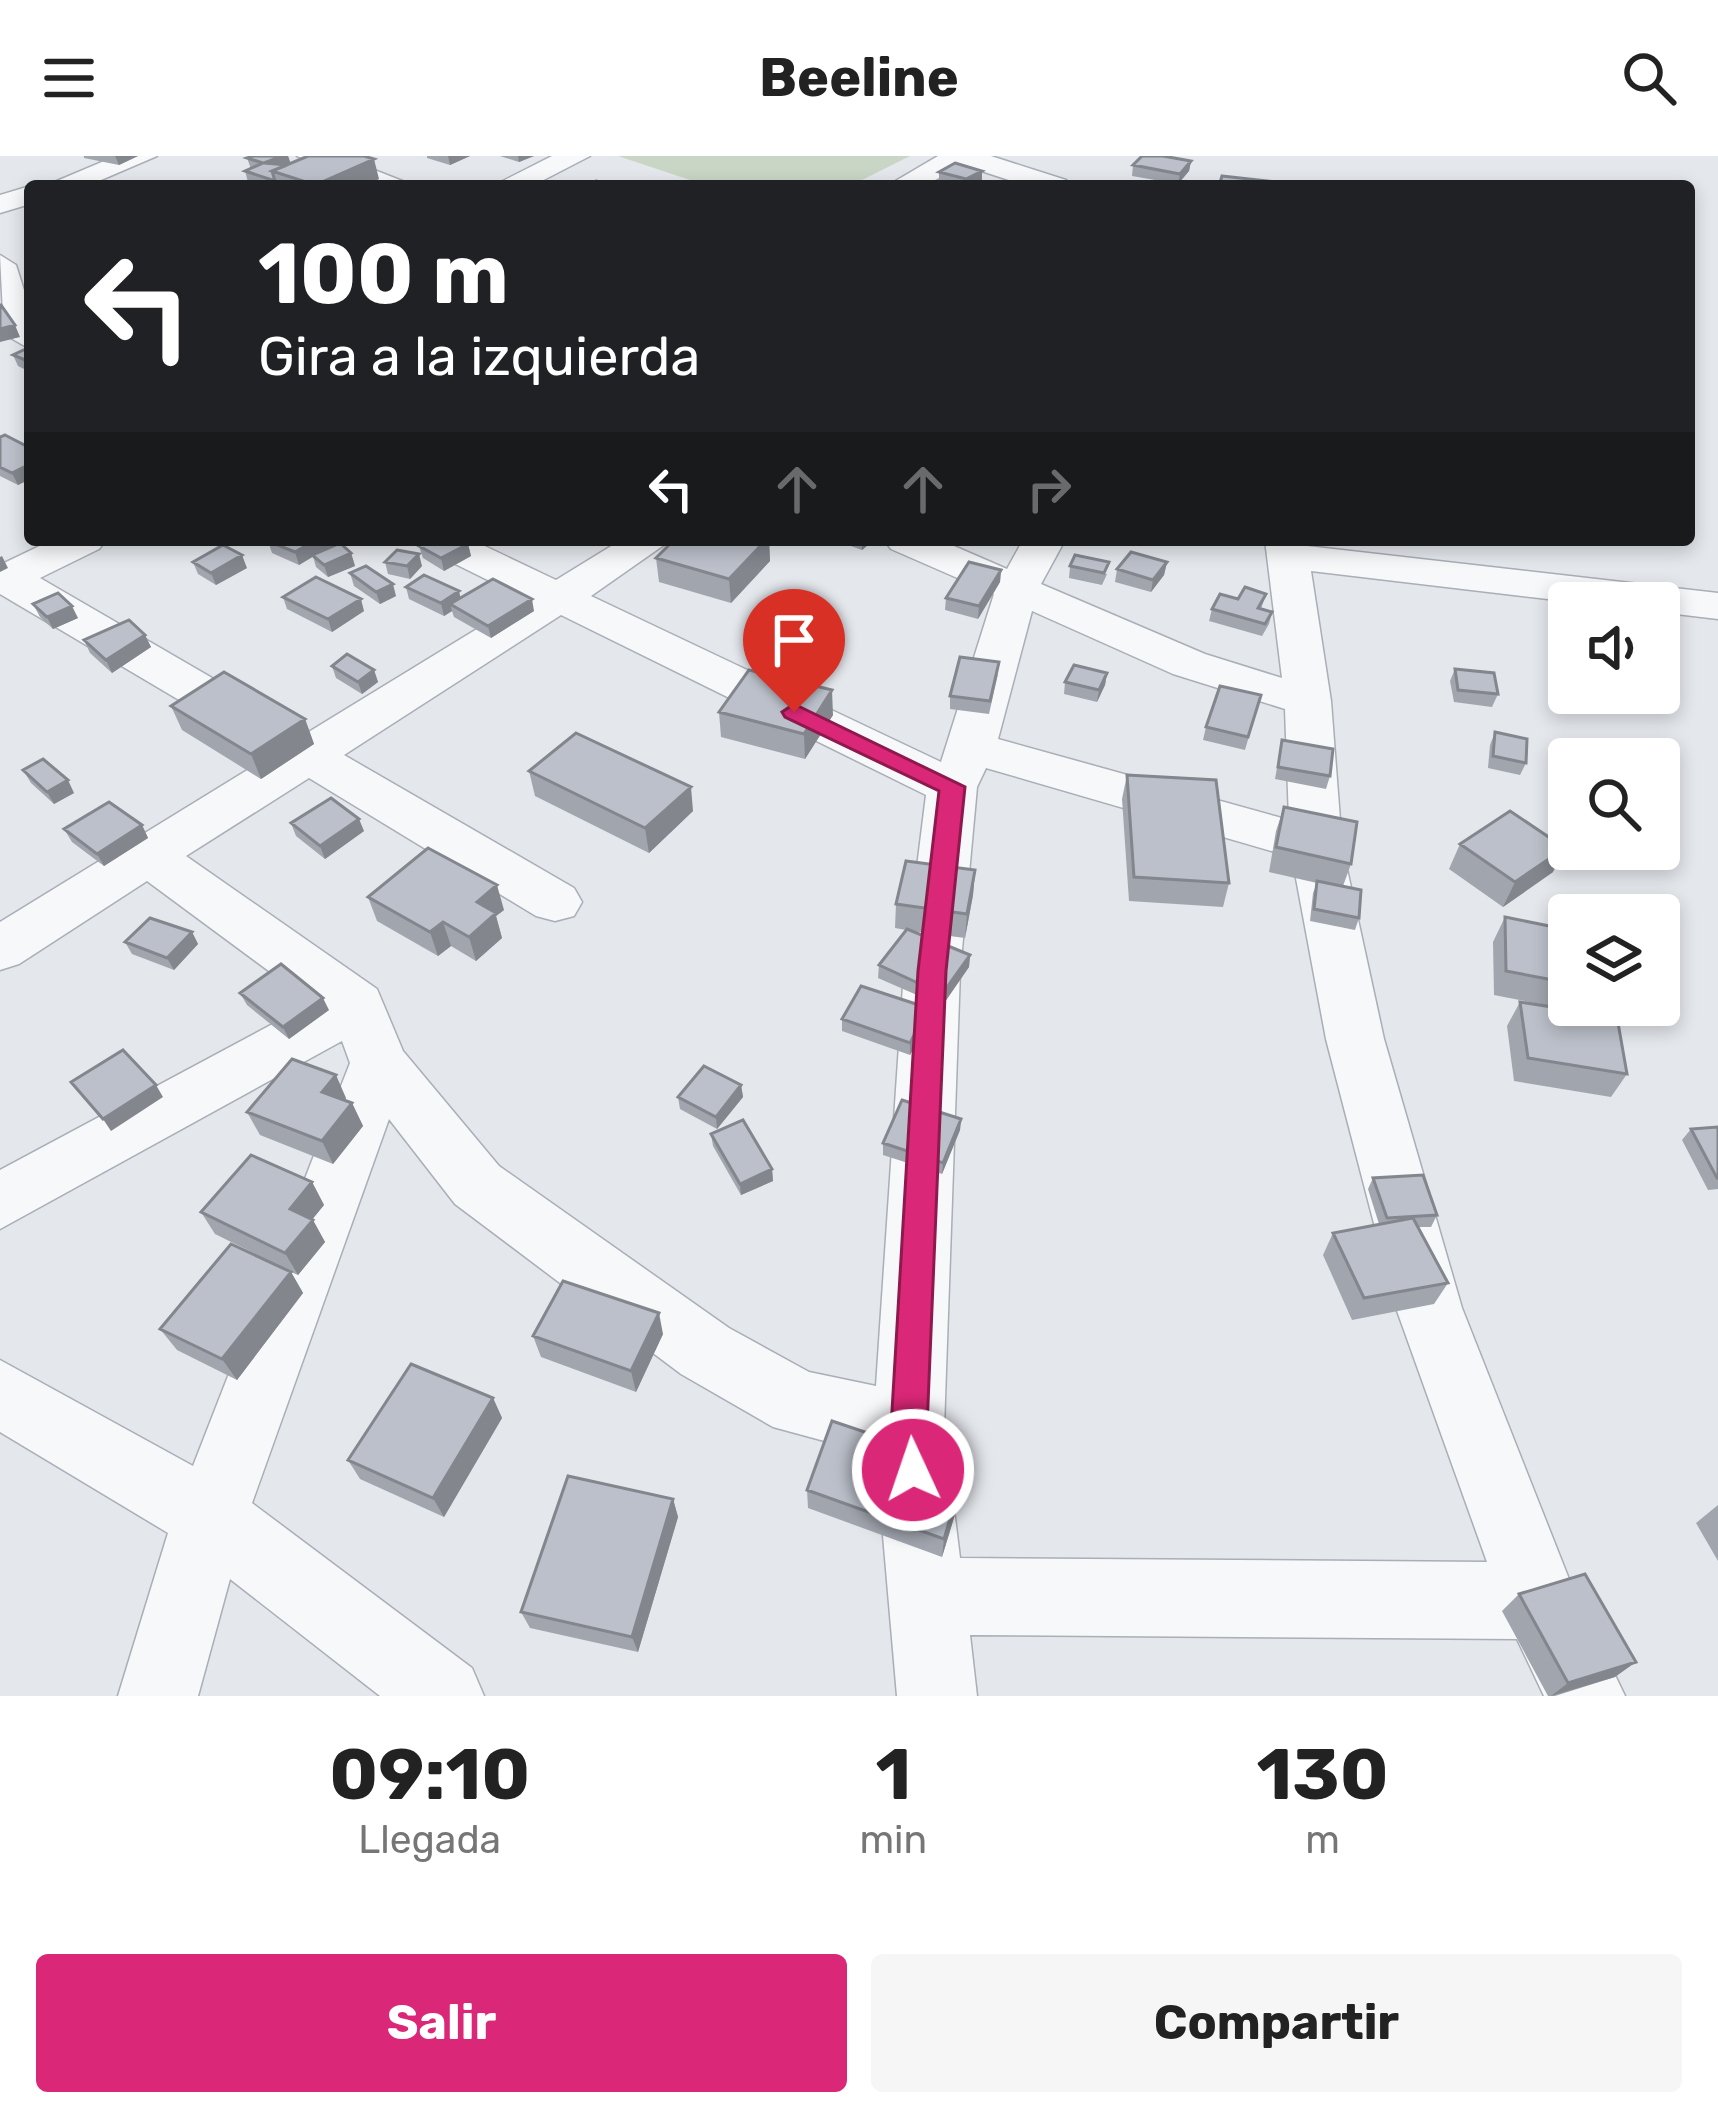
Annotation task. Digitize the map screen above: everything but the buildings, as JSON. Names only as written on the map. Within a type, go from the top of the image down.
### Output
[{"type":"street","points":[[86,180],[143,156]]},
{"type":"street","points":[[311,156],[382,180]]},
{"type":"street","points":[[522,180],[576,156]]},
{"type":"street","points":[[914,180],[960,156],[1037,180]]},
{"type":"street","points":[[0,265],[24,336]]},
{"type":"street","points":[[4,579],[73,546]]},
{"type":"street","points":[[452,546],[555,599],[962,768],[1316,846]]},
{"type":"street","points":[[0,949],[640,546]]},
{"type":"street","points":[[934,546],[1030,566],[1189,664],[1308,701]]},
{"type":"street","points":[[1585,1696],[1539,1601],[1430,1308],[1355,1039],[1316,846],[1308,701],[1287,548],[1718,606]]},
{"type":"street","points":[[937,1696],[909,1428],[932,971],[962,768],[1030,566]]},
{"type":"street","points":[[4,579],[555,902]]},
{"type":"street","points":[[149,856],[368,1034],[477,1185],[705,1351],[798,1403],[909,1428]]},
{"type":"street","points":[[0,1201],[368,1034]]},
{"type":"street","points":[[158,1696],[210,1517],[368,1034]]},
{"type":"street","points":[[0,1393],[210,1517],[444,1696]]},
{"type":"street","points":[[924,1596],[1539,1601]]},
{"type":"green space","points":[[618,156],[910,156],[862,180],[690,180]]},
{"type":"route","points":[[794,712],[952,787],[932,971],[909,1428],[913,1470]]}]
